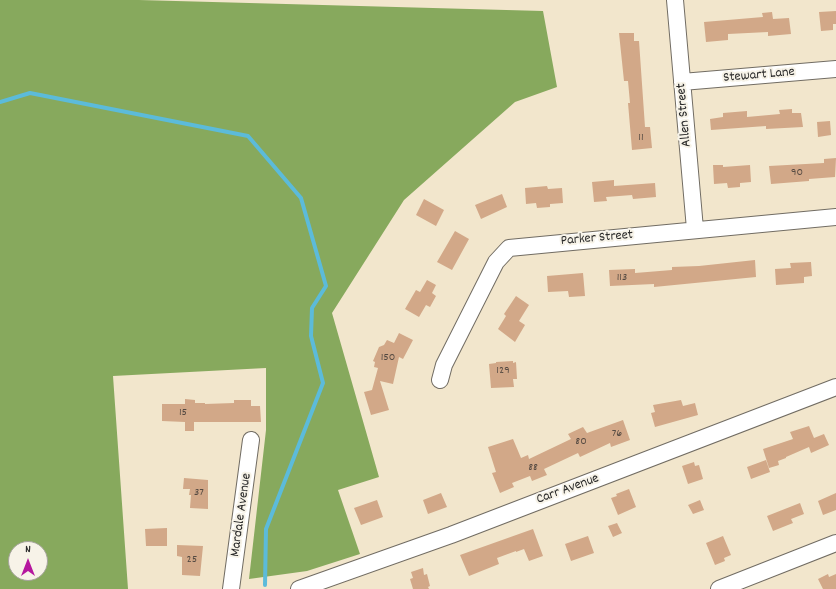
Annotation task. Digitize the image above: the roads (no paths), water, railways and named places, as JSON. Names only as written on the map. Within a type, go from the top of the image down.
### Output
[{"type":"street","name":"Allen Street","points":[[675,0],[695,229]]},
{"type":"street","name":"Stewart Lane","points":[[682,82],[836,69]]},
{"type":"street","name":"Parker Street","points":[[440,380],[444,366],[496,262],[509,248],[695,229],[836,217]]},
{"type":"street","name":"Carr Avenue","points":[[299,589],[451,535],[836,388]]},
{"type":"street","name":"Mardale Avenue","points":[[232,589],[251,440]]},
{"type":"street","points":[[719,589],[836,543]]},
{"type":"waterway","points":[[0,102],[30,93],[248,136],[301,198],[326,286],[312,308],[311,336],[323,383],[266,529],[265,585]]}]
